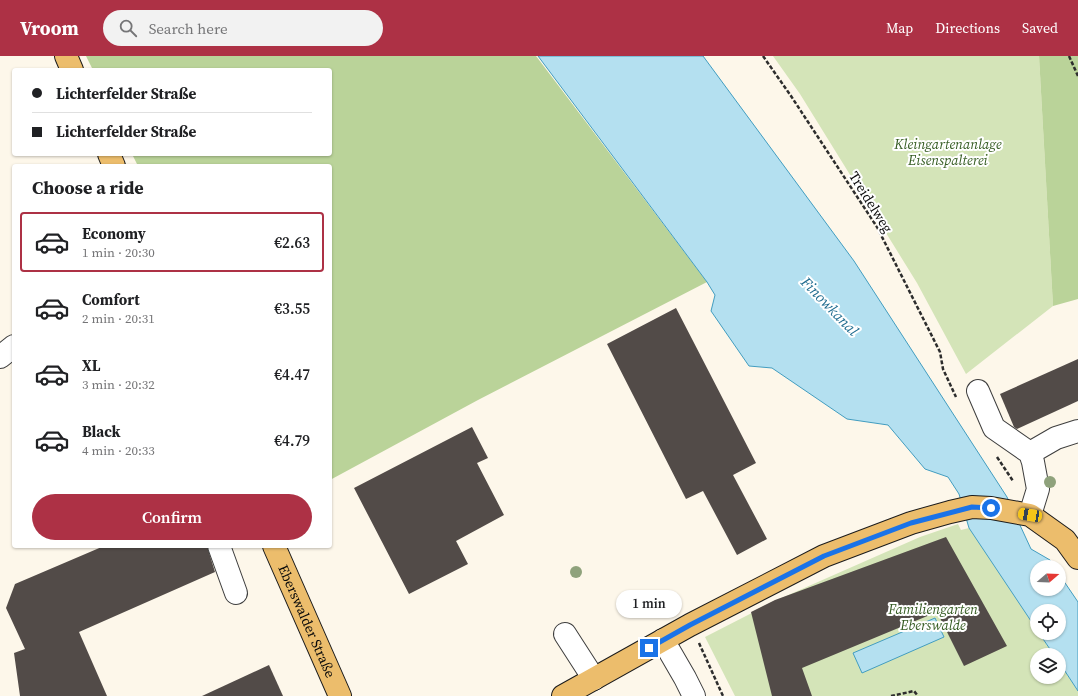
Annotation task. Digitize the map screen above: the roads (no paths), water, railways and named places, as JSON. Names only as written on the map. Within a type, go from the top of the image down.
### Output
[{"type":"main road","points":[[66,56],[71,68]]},
{"type":"main road","points":[[564,696],[690,625],[824,556],[911,523],[950,512],[972,507],[991,508],[1030,515],[1065,540],[1078,558]]},
{"type":"main road","name":"Eberswalder Straße","points":[[275,548],[340,696]]},
{"type":"lane","points":[[0,357],[12,348]]},
{"type":"lane","points":[[978,391],[994,428],[1030,453],[1038,489],[1030,515]]},
{"type":"lane","points":[[1030,453],[1056,438],[1078,431]]},
{"type":"lane","points":[[220,548],[236,593]]},
{"type":"lane","points":[[565,634],[594,679]]},
{"type":"lane","points":[[663,640],[694,696]]},
{"type":"water","name":"Finowkanal","points":[[538,56],[703,56],[854,261],[1007,497],[1031,549],[1050,560],[1030,560],[1030,596],[1066,596],[1066,584],[1078,602],[1078,691],[1066,673],[1066,648],[1049,648],[1044,640],[1066,640],[1066,604],[1030,604],[1030,620],[969,528],[959,494],[948,477],[925,469],[888,425],[847,419],[772,368],[749,366],[711,311],[715,295],[707,282]]},
{"type":"water","points":[[935,618],[944,637],[862,673],[853,653]]},
{"type":"park label","name":"Kleingartenanlage Eisenspalterei","points":[[948,152]]},
{"type":"park label","name":"Familiengarten Eberswalde","points":[[933,618]]}]
